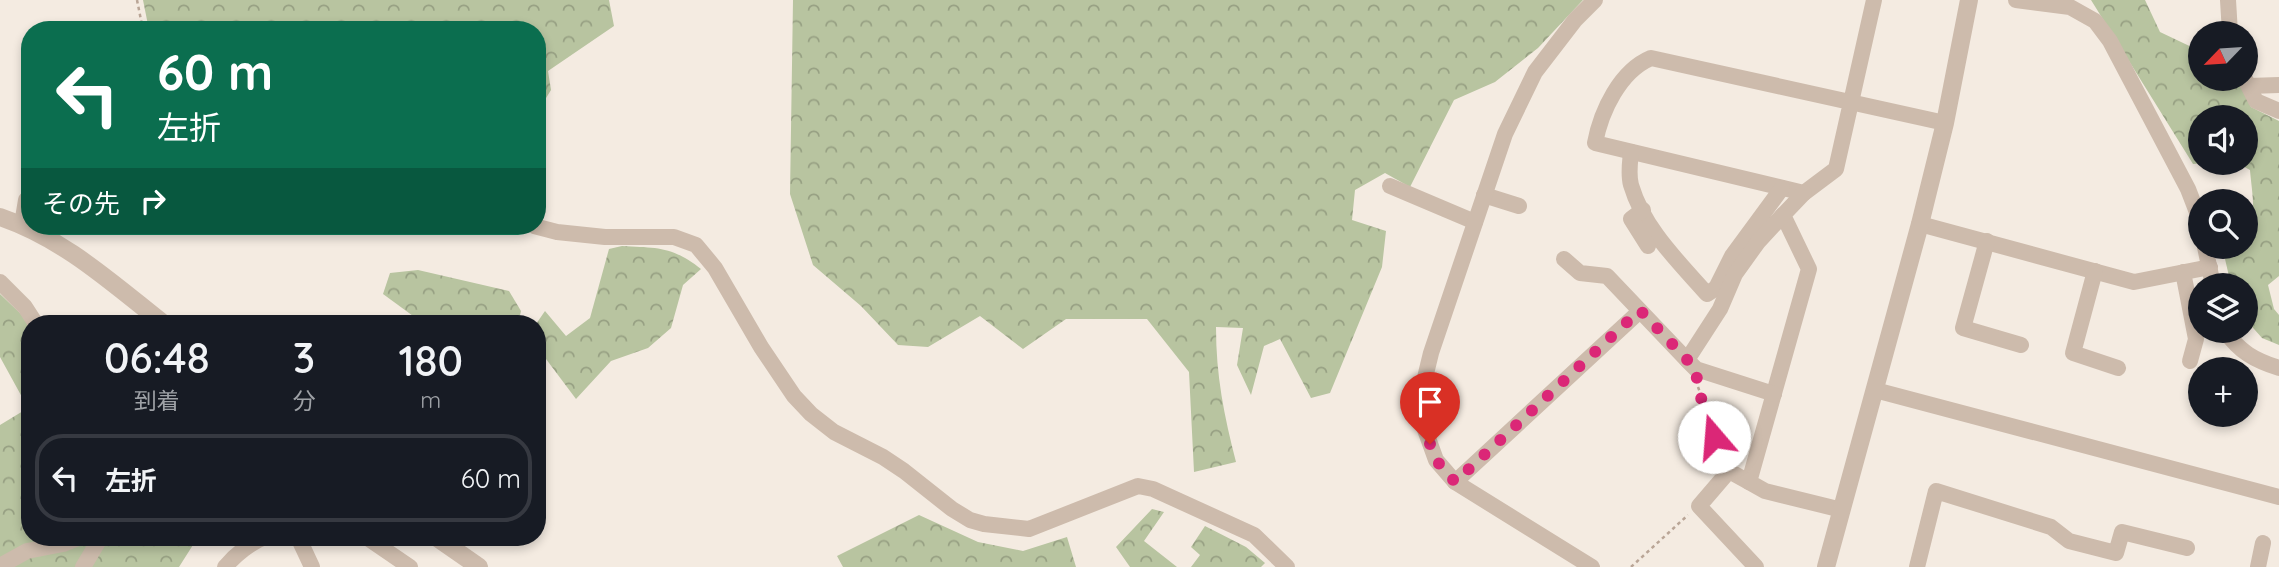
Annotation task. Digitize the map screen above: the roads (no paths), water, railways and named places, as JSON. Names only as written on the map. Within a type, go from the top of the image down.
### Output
[{"type":"street","points":[[1592,567],[1455,482],[1436,460],[1424,428],[1422,390],[1431,353],[1505,134],[1535,72],[1575,20],[1595,0]]},
{"type":"street","points":[[1692,365],[1735,274],[1758,242],[1804,193],[1836,169],[1874,0]]},
{"type":"street","points":[[1826,567],[1920,224],[1945,123],[1969,0]]},
{"type":"street","points":[[2016,0],[2070,7],[2095,21],[2110,41],[2188,189]]},
{"type":"street","points":[[2228,0],[2229,21]]},
{"type":"street","points":[[1804,193],[1595,143],[1598,127],[1615,90],[1640,63],[1651,58],[1945,123]]},
{"type":"street","points":[[2258,83],[2279,85]]},
{"type":"street","points":[[2251,91],[2256,101],[2279,111]]},
{"type":"street","points":[[1631,152],[1631,185],[1653,232],[1707,294],[1716,288],[1732,256],[1783,188]]},
{"type":"street","points":[[1390,186],[1475,222]]},
{"type":"street","points":[[1484,195],[1519,206]]},
{"type":"street","points":[[1643,210],[1631,219],[1648,246]]},
{"type":"street","points":[[1749,482],[1809,269],[1783,215]]},
{"type":"street","points":[[0,217],[21,225]]},
{"type":"street","points":[[1920,224],[2134,282],[2210,267]]},
{"type":"street","points":[[546,229],[605,237],[674,237],[696,245],[715,268],[761,347],[794,396],[811,414],[834,432],[894,464],[970,520],[1029,529],[1138,486],[1153,489],[1254,535],[1287,567]]},
{"type":"street","points":[[40,235],[75,254],[153,315]]},
{"type":"street","points":[[1987,241],[1963,328],[2021,345]]},
{"type":"street","points":[[1564,259],[1580,273],[1607,276],[1692,365],[1774,394]]},
{"type":"street","points":[[2208,259],[2211,273]]},
{"type":"street","points":[[2095,271],[2073,353],[2118,368]]},
{"type":"street","points":[[2183,272],[2196,339],[2191,357]]},
{"type":"street","points":[[0,282],[30,315]]},
{"type":"street","points":[[1455,482],[1640,310]]},
{"type":"street","points":[[2234,343],[2239,349],[2262,362],[2279,368]]},
{"type":"street","points":[[1875,390],[2279,497]]},
{"type":"street","points":[[1756,567],[1699,506],[1729,471],[1765,491],[1842,510]]},
{"type":"street","points":[[1917,567],[1936,491],[2051,527],[2069,541],[2115,560],[2122,532],[2187,548]]},
{"type":"street","points":[[2258,567],[2263,543]]},
{"type":"street","points":[[0,566],[27,551],[53,546]]},
{"type":"street","points":[[83,567],[96,546]]},
{"type":"street","points":[[225,567],[249,546]]},
{"type":"street","points":[[302,546],[312,567]]},
{"type":"street","points":[[379,546],[410,567]]},
{"type":"street","points":[[449,546],[479,567]]}]
